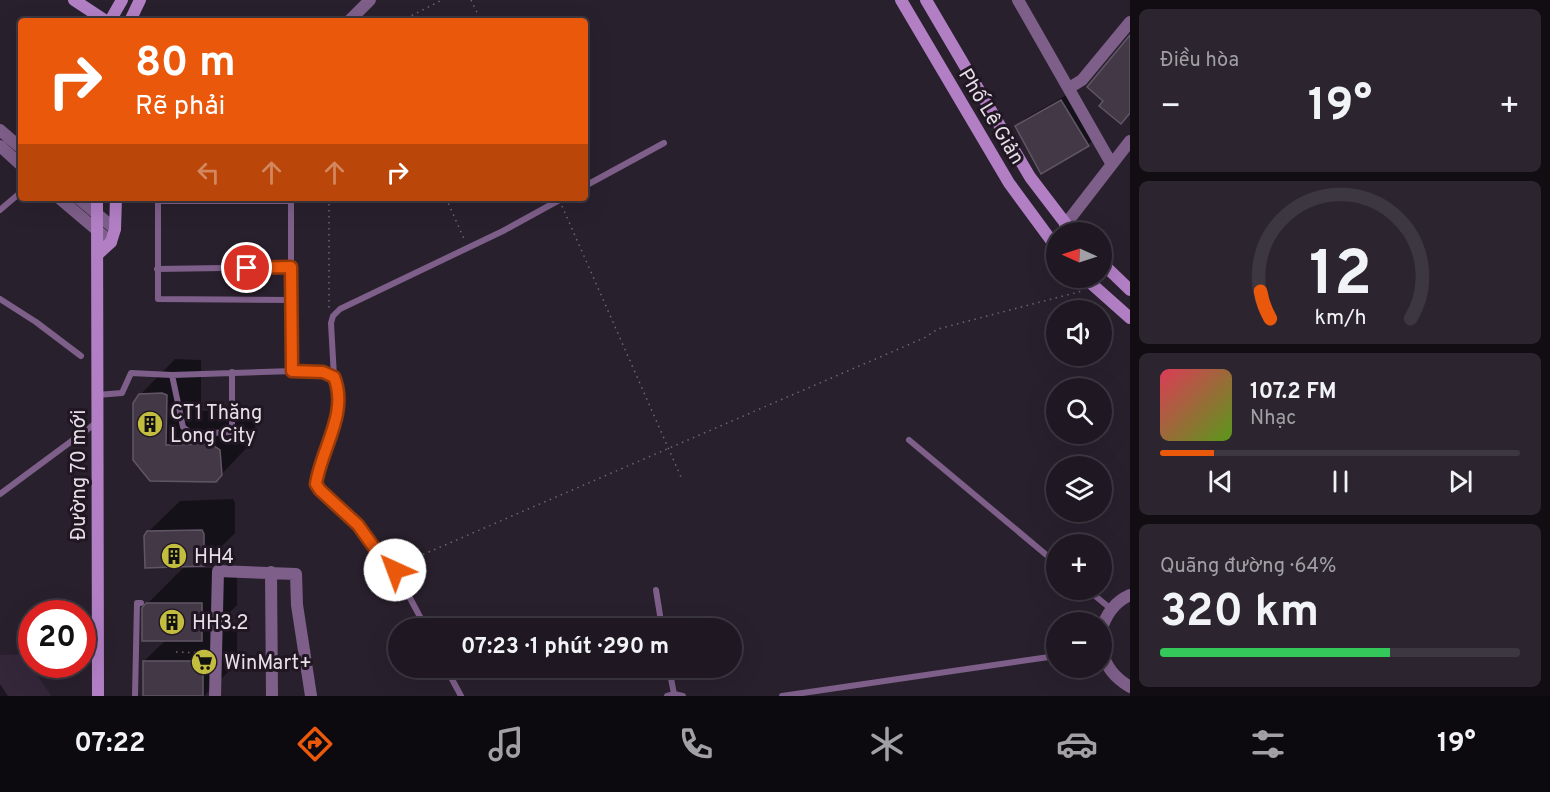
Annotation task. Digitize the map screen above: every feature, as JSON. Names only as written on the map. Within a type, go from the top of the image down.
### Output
[{"type":"street","points":[[74,0],[103,18]]},
{"type":"street","points":[[110,18],[122,0]]},
{"type":"street","points":[[131,18],[140,0]]},
{"type":"street","points":[[352,18],[370,0]]},
{"type":"street","name":"Phố Lê Giản","points":[[901,0],[1009,183],[1046,233]]},
{"type":"street","name":"Phố Lê Giản","points":[[926,0],[1030,177],[1063,222]]},
{"type":"street","points":[[1018,0],[1111,163]]},
{"type":"street","points":[[1069,88],[1082,80],[1130,22]]},
{"type":"street","points":[[0,130],[18,145]]},
{"type":"street","points":[[1073,222],[1111,163],[1130,141]]},
{"type":"street","points":[[0,146],[18,162]]},
{"type":"street","points":[[63,201],[111,242]]},
{"type":"street","points":[[81,201],[115,229]]},
{"type":"street","name":"Đường 70 mới","points":[[97,201],[98,696]]},
{"type":"street","points":[[97,255],[111,242],[115,229],[116,201]]},
{"type":"street","points":[[1112,272],[1130,290]]},
{"type":"street","points":[[1096,288],[1130,318]]},
{"type":"street","points":[[215,696],[218,571],[296,574],[297,605],[311,696]]},
{"type":"street","points":[[271,572],[272,696]]},
{"type":"street","points":[[1109,612],[1123,598],[1130,595]]},
{"type":"street","points":[[1112,672],[1130,687]]},
{"type":"lane","points":[[588,184],[664,142]]},
{"type":"lane","points":[[0,210],[18,195]]},
{"type":"lane","points":[[158,201],[158,299],[292,300]]},
{"type":"lane","points":[[291,201],[292,371]]},
{"type":"lane","points":[[421,618],[395,570],[388,567],[358,525],[316,484],[335,424],[338,393],[334,377],[331,323],[333,316],[340,309],[468,248],[557,201]]},
{"type":"lane","points":[[157,269],[291,267]]},
{"type":"lane","points":[[0,299],[36,322],[81,356]]},
{"type":"lane","points":[[97,396],[122,393],[131,373],[172,375],[292,371],[323,372],[334,377]]},
{"type":"lane","points":[[172,375],[183,427],[192,434],[232,432],[232,372]]},
{"type":"lane","points":[[0,494],[97,422]]},
{"type":"lane","points":[[909,440],[1046,555]]},
{"type":"lane","points":[[656,590],[660,618]]},
{"type":"lane","points":[[1100,600],[1111,609]]},
{"type":"lane","points":[[135,696],[136,603],[141,603]]},
{"type":"lane","points":[[782,696],[1046,657]]},
{"type":"lane","points":[[451,678],[461,696]]},
{"type":"lane","points":[[669,678],[670,695],[683,696]]},
{"type":"path","points":[[407,18],[442,0]]},
{"type":"path","points":[[471,0],[480,18]]},
{"type":"path","points":[[328,201],[328,297],[331,323]]},
{"type":"path","points":[[447,201],[468,248]]},
{"type":"path","points":[[562,201],[681,477]]},
{"type":"path","points":[[388,567],[397,566],[669,449],[924,338],[938,329],[1096,288]]},
{"type":"path","points":[[176,652],[216,653]]},
{"type":"shaded area","points":[[18,654],[18,678],[39,678],[51,696],[0,696],[0,655]]},
{"type":"building","points":[[1130,35],[1130,113],[1121,124],[1099,106],[1103,101],[1087,87]]},
{"type":"building","points":[[1061,100],[1089,146],[1041,174],[1015,126]]},
{"type":"building","name":"CT1 Thăng Long City","points":[[162,393],[167,395],[166,445],[211,444],[220,450],[222,475],[216,482],[150,481],[133,460],[133,403],[139,394]]},
{"type":"building","name":"HH4","points":[[202,530],[204,566],[145,568],[144,536],[147,531]]},
{"type":"building","name":"HH3.2","points":[[146,603],[202,603],[202,641],[142,641],[142,608]]},
{"type":"building","points":[[143,661],[203,661],[203,696],[143,696]]},
{"type":"place","name":"CT1 Thăng Long City","points":[[150,424]]},
{"type":"place","name":"HH4","points":[[174,556]]},
{"type":"place","name":"HH3.2","points":[[172,622]]},
{"type":"place","name":"WinMart+","points":[[204,662]]},
{"type":"route","points":[[247,268],[291,267],[292,371],[323,372],[334,377],[337,385],[338,411],[316,484],[358,525],[388,567],[395,570]]}]
